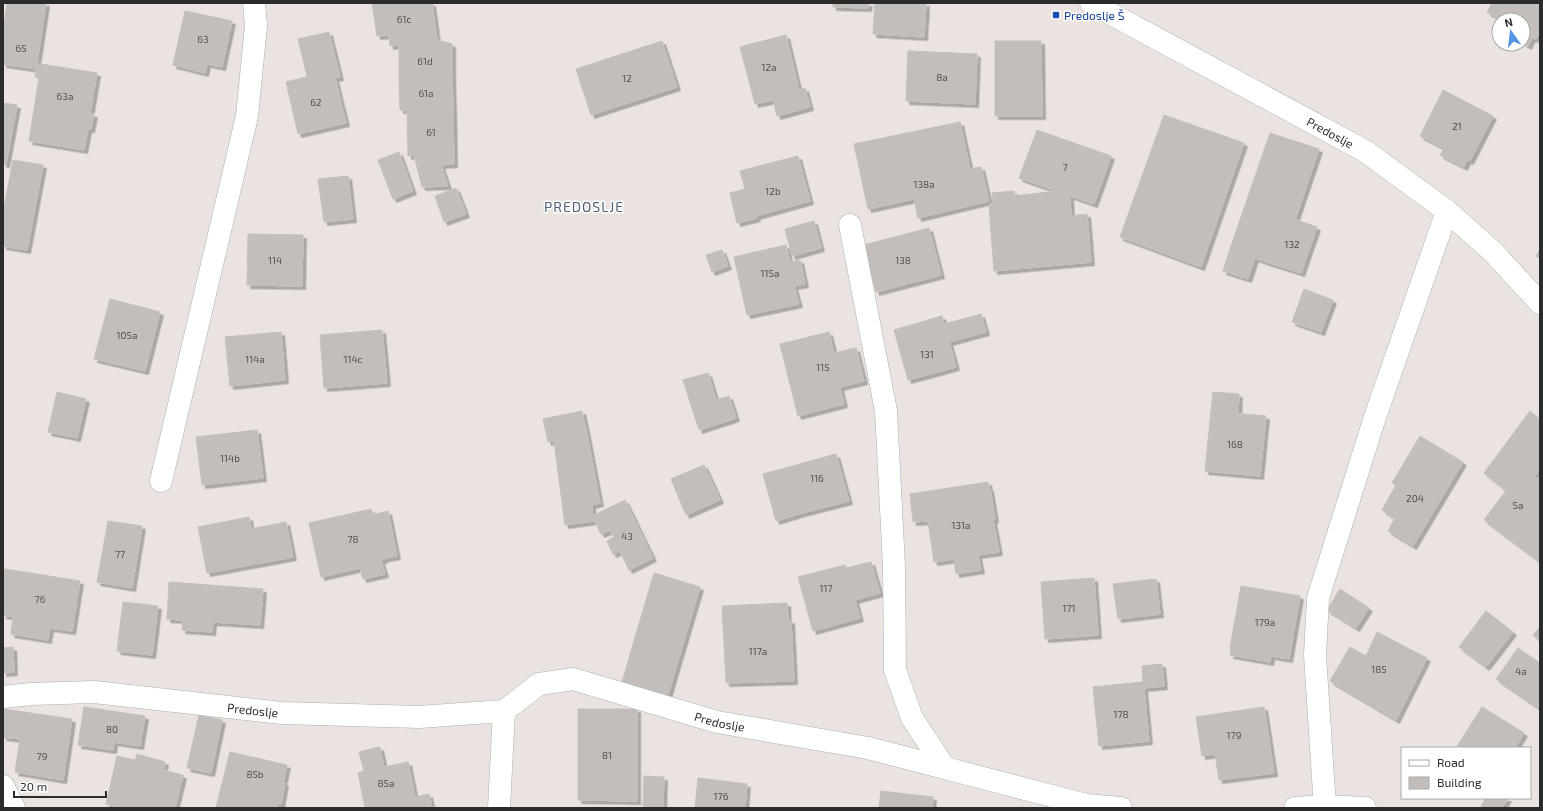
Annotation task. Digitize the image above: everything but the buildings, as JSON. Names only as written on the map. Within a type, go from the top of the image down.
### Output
[{"type":"street","points":[[161,481],[247,116],[256,26],[254,3]]},
{"type":"street","name":"Predoslje","points":[[1091,3],[1365,151],[1447,211],[1493,252],[1540,302]]},
{"type":"street","points":[[1325,807],[1315,655],[1318,598],[1375,417],[1447,211]]},
{"type":"street","points":[[850,225],[886,411],[894,566],[895,670],[912,718],[945,768]]},
{"type":"street","name":"Predoslje","points":[[3,697],[31,694],[94,692],[282,713],[419,717],[504,711],[539,684],[573,679],[717,722],[868,748],[1086,805],[1121,808]]},
{"type":"street","points":[[499,808],[504,711]]},
{"type":"street","points":[[3,786],[14,808]]},
{"type":"street","points":[[1295,808],[1365,808]]},
{"type":"place","name":"Predoslje Š","points":[[1056,15]]},
{"type":"district","name":"PREDOSLJE","points":[[584,206]]}]
